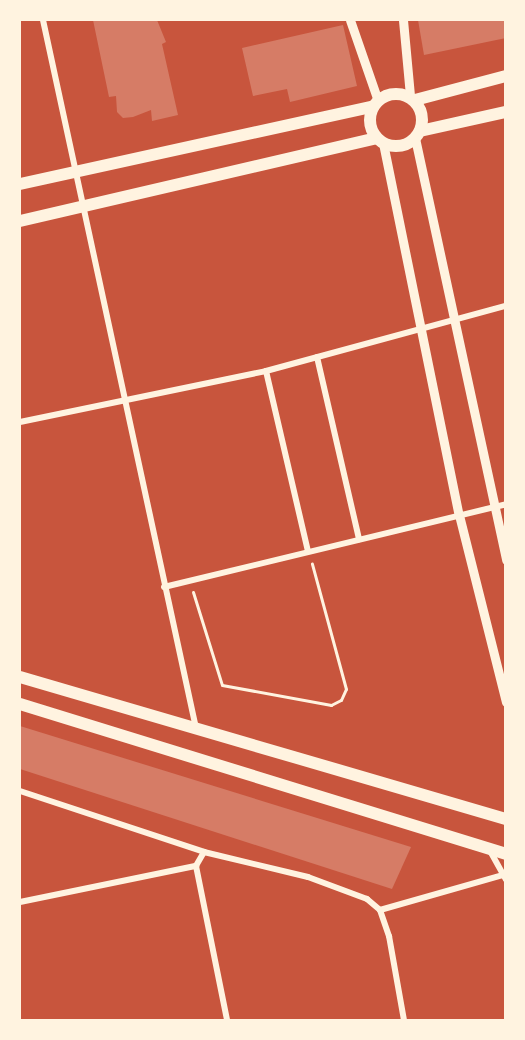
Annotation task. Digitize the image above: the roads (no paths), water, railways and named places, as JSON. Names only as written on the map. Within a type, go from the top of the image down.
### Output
[{"type":"main road","points":[[20,184],[376,103],[394,94],[412,98],[506,76]]},
{"type":"main road","points":[[412,98],[421,113],[418,134]]},
{"type":"main road","points":[[376,103],[369,122],[379,141]]},
{"type":"main road","points":[[20,221],[379,141],[400,147],[418,134],[506,112]]},
{"type":"main road","points":[[20,677],[506,819]]},
{"type":"main road","points":[[20,704],[315,798],[506,854]]},
{"type":"street","points":[[42,20],[196,728]]},
{"type":"street","points":[[350,20],[376,103]]},
{"type":"street","points":[[403,20],[412,98]]},
{"type":"street","points":[[418,134],[491,507],[506,560]]},
{"type":"street","points":[[379,141],[459,515],[506,702]]},
{"type":"street","points":[[20,422],[267,371],[454,318],[506,306]]},
{"type":"street","points":[[317,357],[359,539]]},
{"type":"street","points":[[267,371],[308,551]]},
{"type":"street","points":[[164,587],[189,579],[506,504]]},
{"type":"street","points":[[20,791],[204,852],[308,877],[367,899],[380,910],[389,936],[404,1020]]},
{"type":"street","points":[[380,910],[505,876],[489,849]]},
{"type":"street","points":[[204,852],[196,867],[227,1020]]},
{"type":"street","points":[[20,902],[196,867]]}]
